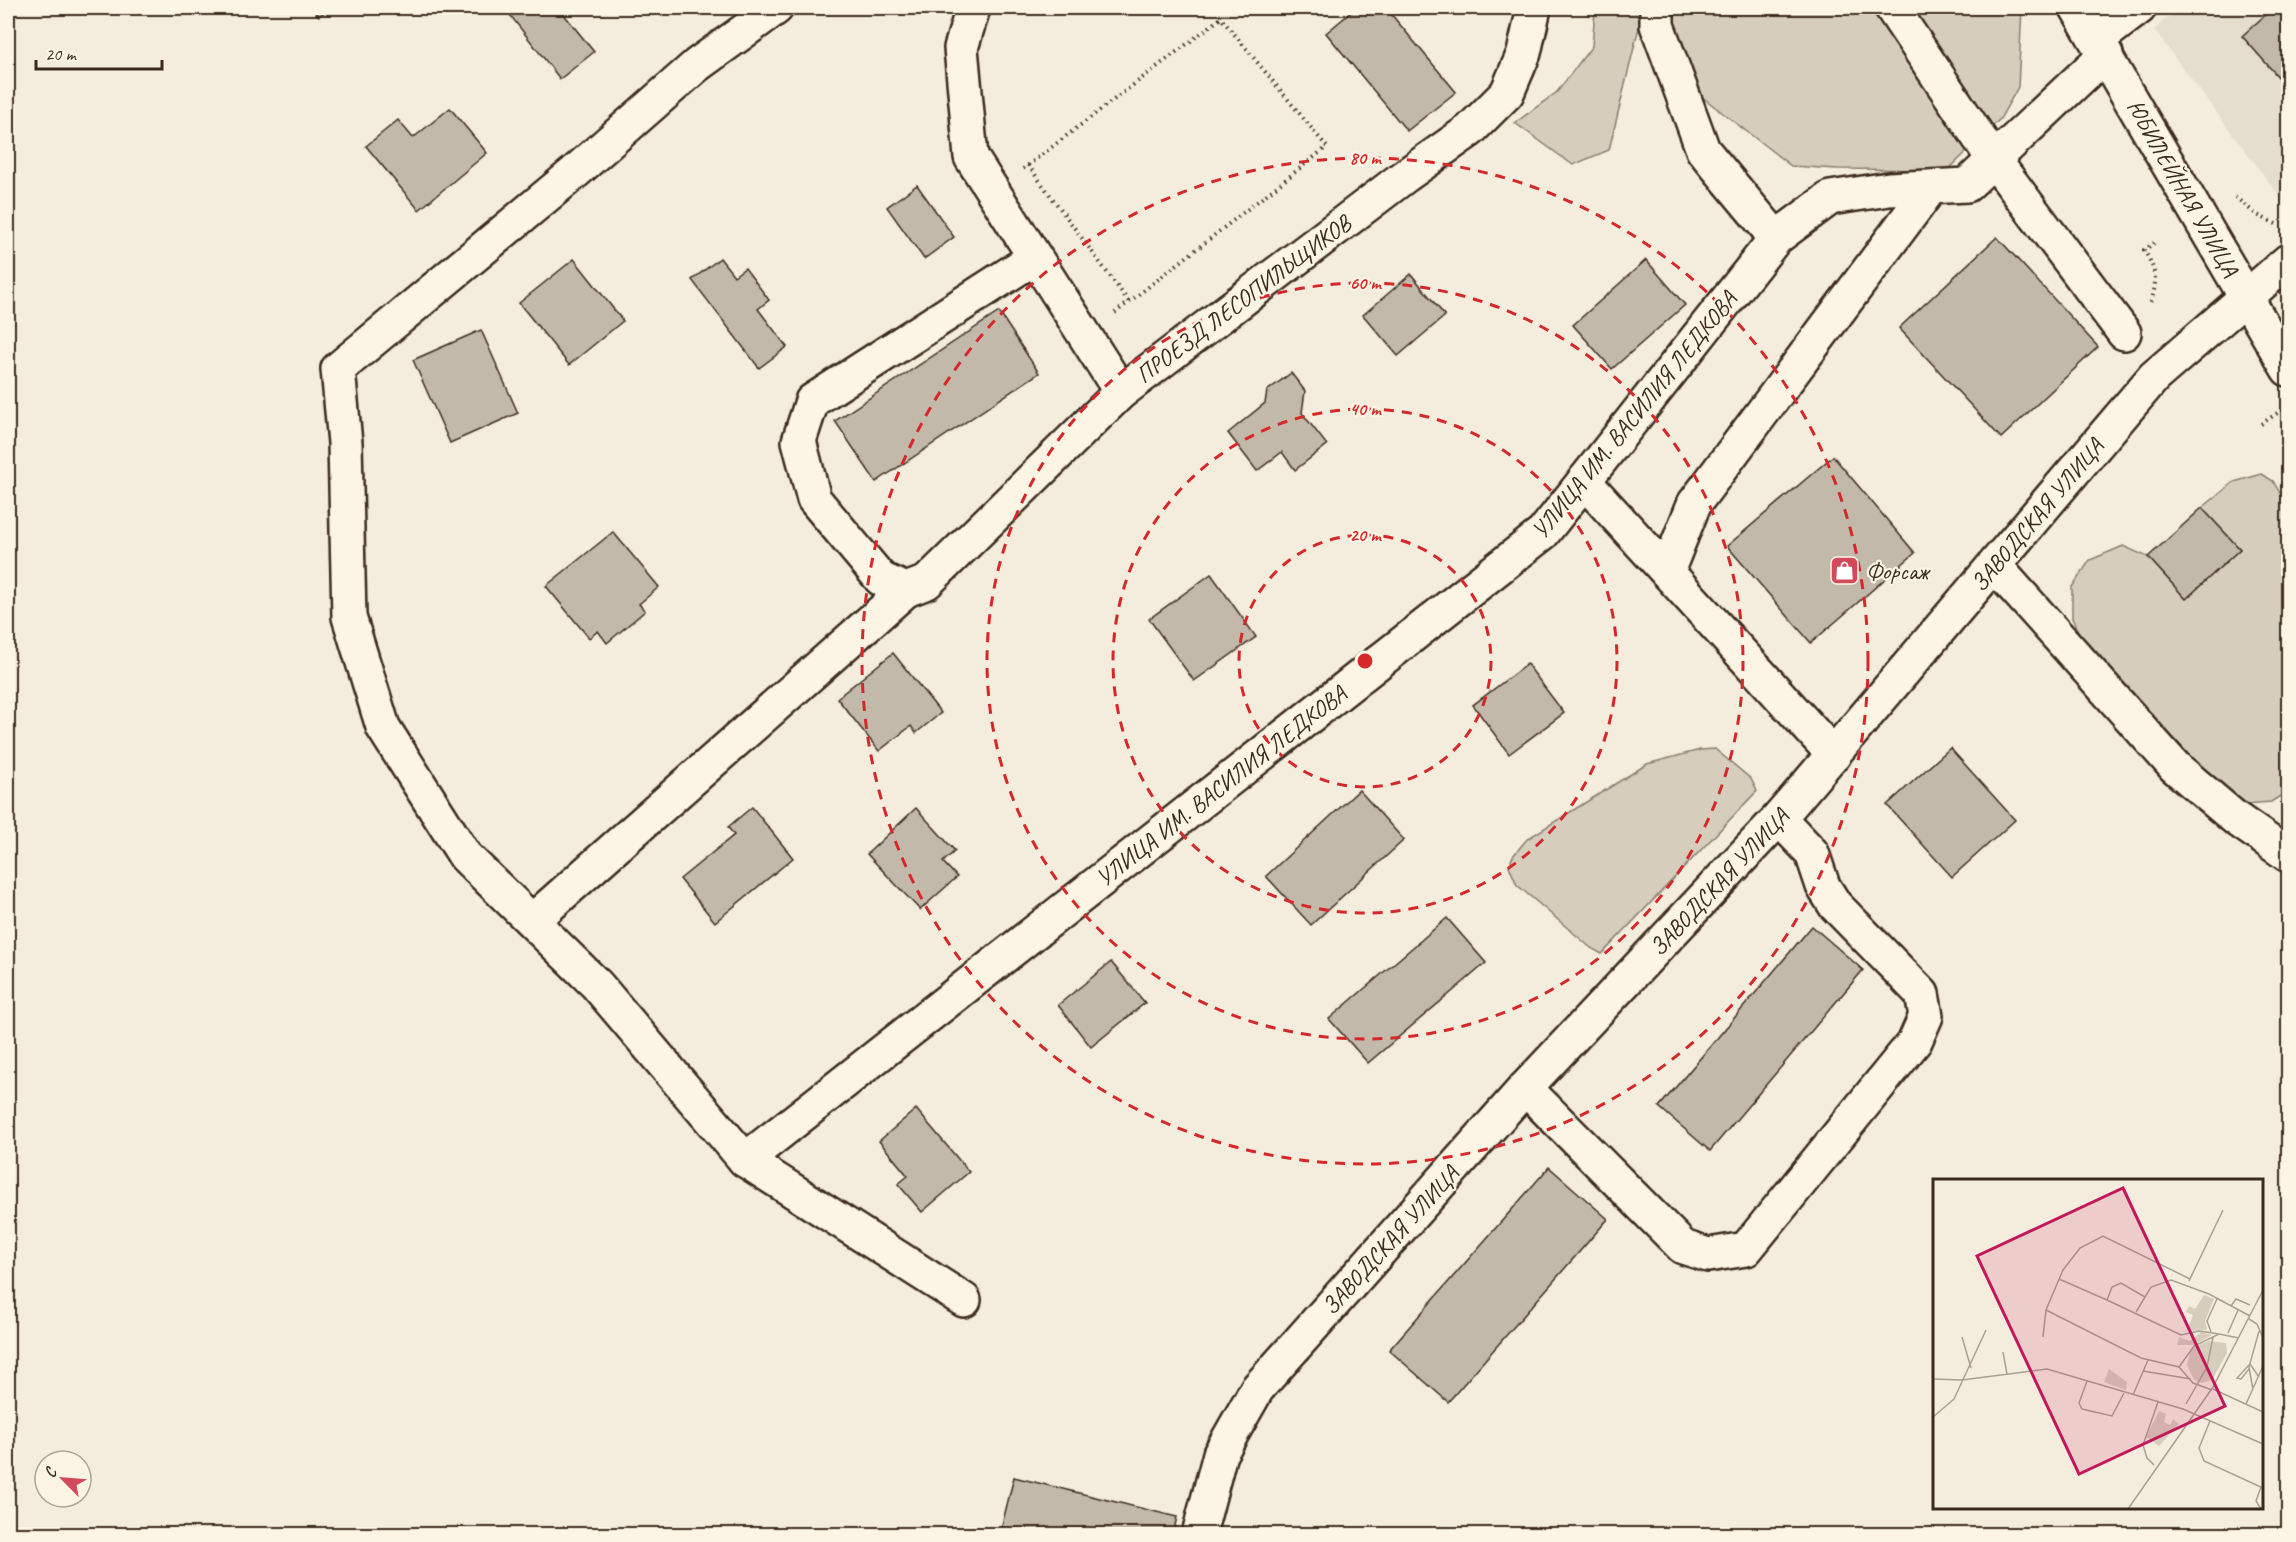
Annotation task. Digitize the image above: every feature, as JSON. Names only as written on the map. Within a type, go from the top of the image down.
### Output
[{"type":"street","points":[[776,8],[698,65],[574,173],[338,369],[346,485],[349,617],[383,727],[465,855],[597,985],[745,1160],[964,1300]]},
{"type":"street","name":"ПРОЕЗД ЛЕСОПИЛЬЩИКОВ","points":[[532,921],[917,586],[1121,392],[1405,176],[1470,130],[1507,93],[1524,53],[1534,8]]},
{"type":"street","points":[[1657,8],[1657,25],[1704,150],[1776,238]]},
{"type":"street","points":[[1892,8],[1994,160],[2124,333]]},
{"type":"street","name":"ЮБИЛЕЙНАЯ УЛИЦА","points":[[2077,8],[2102,47],[2289,369]]},
{"type":"street","name":"УЛИЦА ИМ. ВАСИЛИЯ ЛЕДКОВА","points":[[745,1160],[1543,533],[1776,238],[1830,198],[1889,189],[1967,185],[1994,160],[2139,8]]},
{"type":"street","points":[[964,13],[961,48],[971,157],[1121,392]]},
{"type":"street","points":[[1667,572],[1694,504],[1931,187]]},
{"type":"street","points":[[917,586],[881,579],[814,499],[800,441],[812,400],[1034,258]]},
{"type":"street","name":"ЗАВОДСКАЯ УЛИЦА","points":[[1199,1534],[1220,1454],[1257,1389],[1525,1088],[1779,818],[2154,377],[2289,261]]},
{"type":"street","points":[[1584,481],[1834,755]]},
{"type":"street","points":[[1995,566],[2175,767],[2235,818],[2289,855]]},
{"type":"street","points":[[1525,1088],[1683,1247],[1708,1255],[1746,1249],[1915,1041],[1926,1016],[1922,994],[1835,905],[1822,886],[1812,853],[1779,818]]},
{"type":"path","points":[[993,192],[1221,18],[1327,147],[1086,336]]},
{"type":"path","points":[[1028,165],[1129,302]]},
{"type":"path","points":[[2229,190],[2257,215],[2277,225]]},
{"type":"path","points":[[2261,424],[2282,410]]},
{"type":"shaded area","points":[[1594,8],[1641,8],[1641,19],[1609,150],[1573,165],[1515,123],[1557,92],[1592,46]]},
{"type":"shaded area","points":[[1664,8],[2022,8],[2018,87],[2000,119],[1948,170],[1837,169],[1791,166],[1661,65]]},
{"type":"shaded area","points":[[2178,8],[2288,8],[2288,207],[2154,30]]},
{"type":"shaded area","points":[[2262,474],[2273,481],[2288,507],[2288,791],[2271,802],[2245,804],[2222,790],[2082,640],[2072,618],[2072,587],[2090,560],[2123,546],[2148,557],[2186,599],[2240,549],[2202,508],[2234,482]]},
{"type":"shaded area","points":[[1715,749],[1751,779],[1757,791],[1602,954],[1591,948],[1517,885],[1509,866],[1513,856],[1527,839],[1647,764],[1700,750]]},
{"type":"building","points":[[312,8],[330,8],[319,16]]},
{"type":"building","points":[[519,8],[559,8],[594,52],[560,79],[510,15]]},
{"type":"building","points":[[1356,8],[1386,8],[1456,92],[1407,131],[1326,33]]},
{"type":"building","points":[[2273,8],[2288,8],[2288,88],[2242,36]]},
{"type":"building","points":[[450,108],[487,153],[419,210],[366,146],[398,120],[413,138]]},
{"type":"building","points":[[917,185],[954,237],[924,259],[887,207]]},
{"type":"building","points":[[1997,237],[2098,347],[2001,438],[1899,328]]},
{"type":"building","points":[[720,258],[734,276],[745,268],[769,300],[758,309],[787,347],[759,368],[692,280]]},
{"type":"building","points":[[574,259],[623,321],[569,365],[519,303]]},
{"type":"building","points":[[1646,260],[1685,305],[1612,369],[1573,325]]},
{"type":"building","points":[[1411,274],[1445,316],[1398,356],[1363,315]]},
{"type":"building","points":[[999,312],[1039,373],[876,482],[835,421]]},
{"type":"building","points":[[481,330],[518,413],[450,443],[413,360]]},
{"type":"building","points":[[1291,373],[1305,391],[1302,413],[1327,445],[1295,470],[1282,452],[1257,471],[1228,433],[1265,403],[1267,391]]},
{"type":"building","points":[[1833,456],[1915,553],[1811,643],[1727,546]]},
{"type":"building","points":[[2202,508],[2240,549],[2186,599],[2148,557]]},
{"type":"building","points":[[613,532],[659,587],[639,604],[645,611],[607,643],[598,631],[589,638],[546,586]]},
{"type":"building","points":[[1211,574],[1256,637],[1194,681],[1149,619]]},
{"type":"building","points":[[893,653],[941,713],[916,733],[911,726],[879,751],[837,698]]},
{"type":"building","points":[[1527,664],[1564,713],[1509,754],[1473,705]]},
{"type":"building","points":[[1950,748],[2015,820],[1952,877],[1887,805]]},
{"type":"building","points":[[1359,790],[1404,840],[1311,925],[1266,876]]},
{"type":"building","points":[[752,807],[793,858],[715,922],[680,879],[734,835],[728,827]]},
{"type":"building","points":[[916,808],[955,851],[943,862],[957,877],[920,910],[867,854]]},
{"type":"building","points":[[1447,918],[1486,963],[1368,1063],[1329,1019]]},
{"type":"building","points":[[1812,926],[1863,970],[1710,1151],[1659,1107]]},
{"type":"building","points":[[1111,962],[1145,1003],[1091,1047],[1058,1005]]},
{"type":"building","points":[[916,1109],[969,1172],[922,1212],[898,1184],[908,1176],[879,1141]]},
{"type":"building","points":[[1549,1167],[1608,1219],[1448,1402],[1389,1350]]},
{"type":"building","points":[[1014,1477],[1177,1517],[1173,1534],[1000,1533]]},
{"type":"place","name":"Форсаж","points":[[1845,571]]}]
